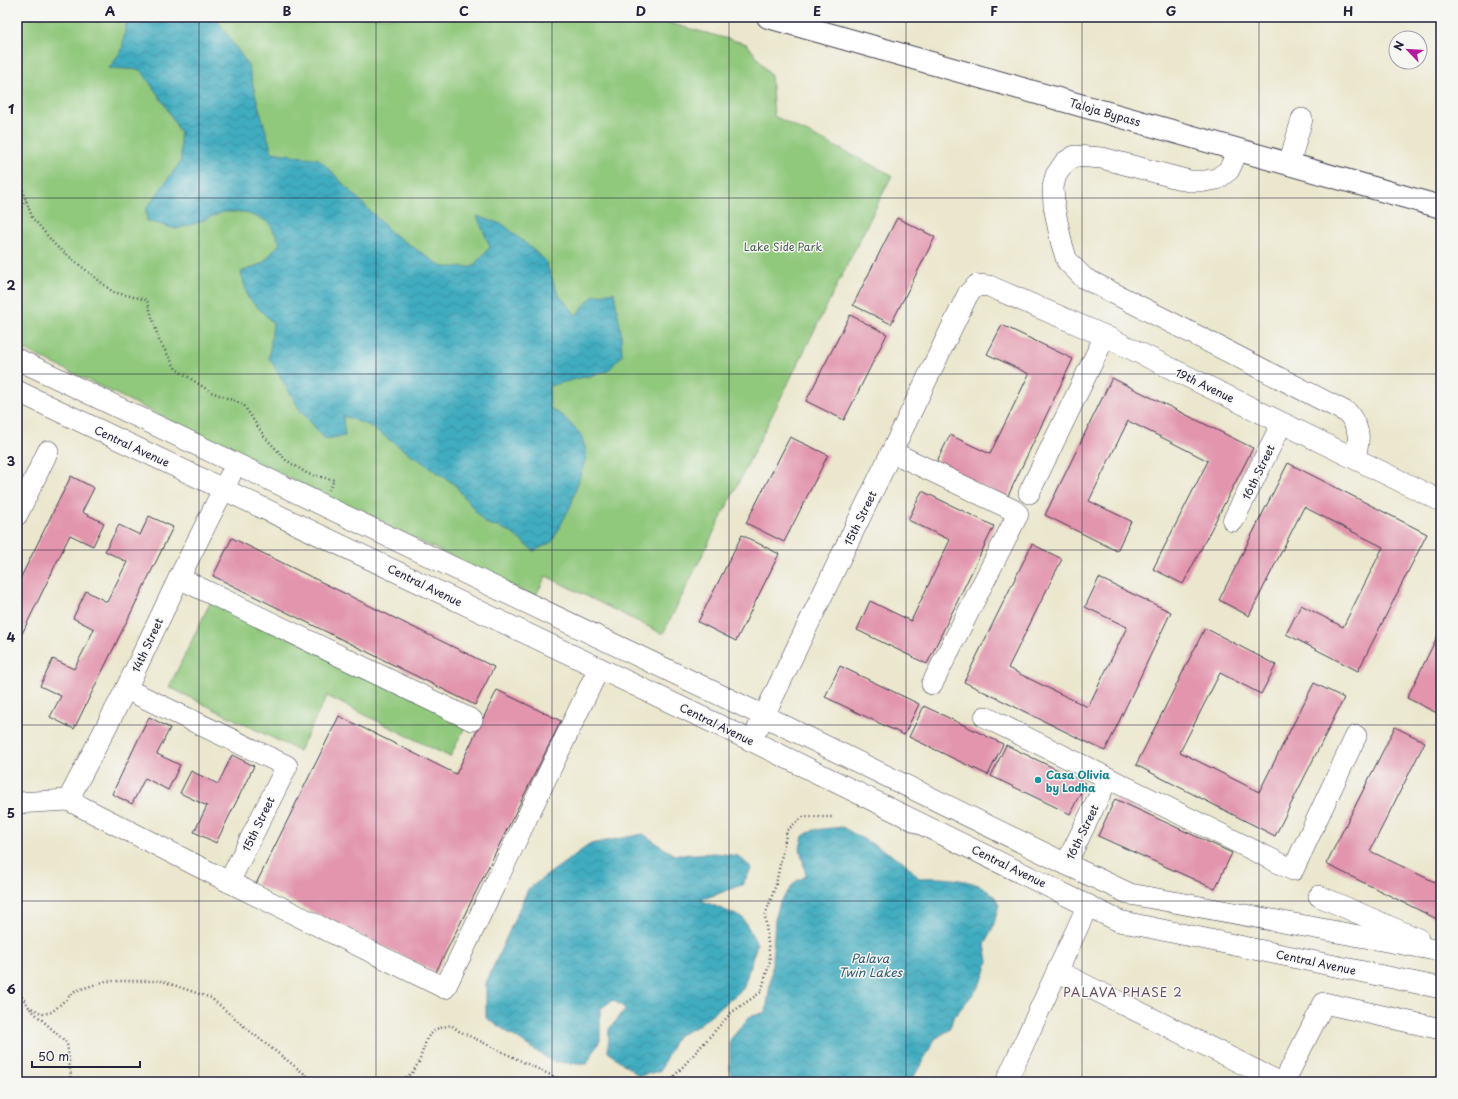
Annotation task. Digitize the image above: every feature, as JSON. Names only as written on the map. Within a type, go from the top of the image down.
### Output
[{"type":"main road","name":"Taloja Bypass","points":[[768,17],[1441,207]]},
{"type":"street","points":[[1289,164],[1302,119]]},
{"type":"street","points":[[1238,150],[1229,170],[1217,179],[1205,181],[1189,181],[1102,158],[1075,156],[1065,162],[1056,175],[1053,187],[1054,206],[1061,241],[1067,261],[1084,278],[1348,413],[1355,422],[1358,432],[1359,444],[1354,458]]},
{"type":"street","name":"19th Avenue","points":[[968,294],[977,285],[988,286],[1105,336],[1441,501]]},
{"type":"street","name":"15th Street","points":[[752,741],[968,294]]},
{"type":"street","points":[[1029,493],[1105,336]]},
{"type":"street","points":[[17,359],[764,716],[1130,894],[1441,952]]},
{"type":"street","name":"Central Avenue","points":[[17,391],[752,741],[1119,921],[1441,988]]},
{"type":"street","name":"16th Street","points":[[1233,521],[1282,423]]},
{"type":"street","points":[[17,515],[48,451]]},
{"type":"street","points":[[892,452],[1013,510],[1018,514],[932,684]]},
{"type":"street","name":"14th Street","points":[[68,800],[126,689],[179,578],[237,464]]},
{"type":"street","points":[[179,578],[472,720]]},
{"type":"street","points":[[17,803],[68,800],[445,988],[599,668]]},
{"type":"street","name":"15th Street","points":[[126,689],[287,766],[230,882]]},
{"type":"street","points":[[985,717],[1293,870],[1356,736]]},
{"type":"street","name":"16th Street","points":[[1066,864],[1108,778]]},
{"type":"street","points":[[1319,896],[1427,943],[1441,946]]},
{"type":"street","points":[[1006,1082],[1088,905]]},
{"type":"street","points":[[1057,971],[1279,1082]]},
{"type":"street","points":[[1284,1082],[1324,1003],[1441,1028]]},
{"type":"path","points":[[17,175],[32,217],[56,246],[113,292],[147,300],[159,340],[176,369],[211,392],[243,404],[264,436],[286,460],[308,474],[334,480],[322,505]]},
{"type":"path","points":[[17,214],[26,200]]},
{"type":"path","points":[[669,1082],[731,1013],[761,992],[770,961],[765,916],[778,877],[788,830],[803,816],[832,817]]},
{"type":"path","points":[[29,1008],[43,1014],[52,1012],[75,991],[106,980],[162,981],[211,998],[246,1029],[315,1082]]},
{"type":"path","points":[[17,990],[29,1008],[67,1043],[71,1076],[70,1082]]},
{"type":"path","points":[[399,1082],[412,1073],[419,1062],[428,1038],[436,1028],[451,1025],[459,1031],[565,1082]]},
{"type":"green space","name":"Lake Side Park","points":[[17,17],[647,17],[747,44],[771,76],[774,116],[892,175],[663,634],[546,576],[535,597],[17,346]]},
{"type":"green space","points":[[212,599],[467,723],[450,757],[327,696],[299,751],[169,687]]},
{"type":"water","points":[[160,17],[215,17],[248,65],[272,152],[319,159],[392,233],[443,267],[472,267],[490,247],[477,216],[504,225],[545,260],[558,294],[576,315],[593,296],[614,292],[621,332],[622,355],[608,371],[549,386],[550,408],[564,417],[581,435],[587,454],[571,505],[552,542],[534,551],[509,531],[485,523],[454,484],[368,425],[343,416],[345,436],[325,439],[300,410],[269,358],[273,323],[248,298],[241,272],[263,263],[280,243],[269,222],[244,212],[223,212],[197,223],[176,229],[147,221],[146,209],[181,161],[180,132],[165,105],[141,70],[109,68],[122,50],[126,24]]},
{"type":"water","name":"Palava Twin Lakes","points":[[842,827],[903,861],[919,878],[948,878],[969,882],[987,889],[996,898],[999,905],[993,927],[985,945],[988,961],[984,976],[977,989],[954,1017],[949,1030],[935,1039],[911,1082],[736,1082],[730,1073],[730,1040],[749,1017],[766,1012],[771,977],[775,920],[780,902],[795,882],[806,876],[800,848],[803,836],[813,830]]},
{"type":"water","points":[[643,834],[674,855],[716,853],[738,856],[752,868],[742,885],[701,900],[743,918],[757,944],[743,989],[696,1027],[677,1036],[660,1071],[639,1076],[608,1052],[609,1029],[626,1009],[613,1000],[600,1009],[600,1040],[587,1064],[553,1062],[486,1018],[486,983],[528,889],[590,844]]},
{"type":"building","points":[[897,218],[935,237],[891,324],[853,305]]},
{"type":"building","points":[[850,315],[887,334],[844,420],[806,401]]},
{"type":"building","points":[[1002,325],[1073,359],[1007,498],[936,463],[950,435],[990,454],[1029,374],[987,354]]},
{"type":"building","points":[[1112,378],[1253,448],[1183,584],[1153,569],[1208,461],[1169,441],[1128,421],[1089,501],[1131,521],[1117,551],[1045,515]]},
{"type":"building","points":[[790,437],[828,455],[784,542],[746,523]]},
{"type":"building","points":[[1288,463],[1427,534],[1358,671],[1286,634],[1301,605],[1343,627],[1383,547],[1304,507],[1249,616],[1219,600]]},
{"type":"building","points":[[71,476],[94,488],[82,512],[104,523],[93,546],[70,535],[17,644],[17,585]]},
{"type":"building","points":[[922,491],[994,526],[927,664],[857,630],[870,601],[911,621],[950,540],[908,520]]},
{"type":"building","points":[[149,516],[173,527],[74,729],[50,717],[61,696],[40,686],[53,659],[74,669],[84,650],[94,629],[73,618],[86,591],[107,602],[127,562],[105,551],[119,525],[140,535]]},
{"type":"building","points":[[742,535],[779,554],[736,641],[698,622]]},
{"type":"building","points":[[232,538],[494,667],[475,705],[213,576]]},
{"type":"building","points":[[1032,544],[1062,559],[1008,668],[1048,688],[1088,707],[1127,627],[1085,607],[1099,578],[1171,612],[1105,751],[964,682]]},
{"type":"building","points":[[1205,628],[1276,665],[1261,694],[1220,673],[1180,752],[1259,792],[1314,683],[1344,698],[1275,836],[1136,765]]},
{"type":"building","points":[[1441,629],[1441,715],[1407,698]]},
{"type":"building","points":[[840,666],[919,704],[904,735],[825,697]]},
{"type":"building","points":[[497,690],[561,721],[436,972],[256,884],[339,716],[456,774]]},
{"type":"building","points":[[924,706],[1003,744],[988,775],[909,737]]},
{"type":"building","points":[[149,717],[170,728],[157,754],[180,765],[168,790],[145,778],[132,804],[112,794]]},
{"type":"building","points":[[1395,727],[1425,742],[1370,851],[1441,885],[1441,921],[1326,864]]},
{"type":"building","name":"Casa Olivia by Lodha","points":[[1006,745],[1085,783],[1070,814],[991,776]]},
{"type":"building","points":[[232,755],[254,766],[216,843],[194,832],[207,806],[180,793],[191,771],[218,784]]},
{"type":"building","points":[[1115,799],[1232,853],[1215,889],[1098,836]]},
{"type":"place","name":"Casa Olivia by Lodha","points":[[1038,780]]},
{"type":"district","name":"PALAVA PHASE 2","points":[[1123,992]]}]
